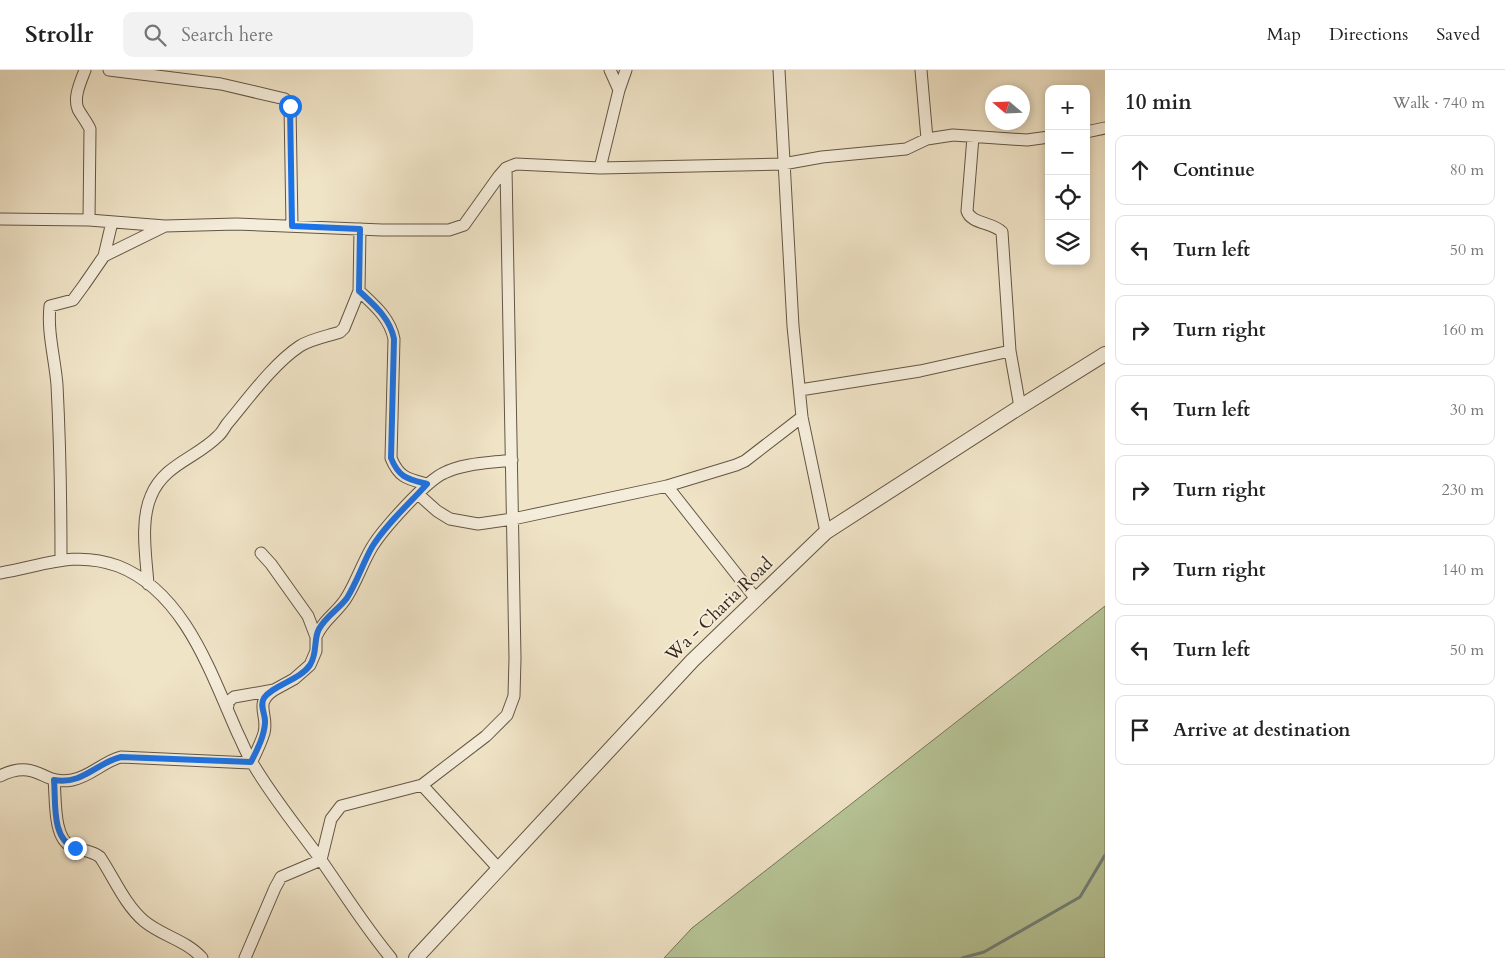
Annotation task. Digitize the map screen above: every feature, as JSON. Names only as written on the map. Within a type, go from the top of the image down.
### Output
[{"type":"street","points":[[85,70],[76,104],[90,129],[88,220]]},
{"type":"street","points":[[109,70],[181,75],[284,99],[289,102],[292,226]]},
{"type":"street","points":[[610,70],[619,90]]},
{"type":"street","points":[[600,168],[619,90],[626,70]]},
{"type":"street","points":[[779,70],[793,326],[802,417],[826,532]]},
{"type":"street","points":[[921,70],[927,139]]},
{"type":"street","points":[[1090,131],[1105,128]]},
{"type":"street","points":[[0,219],[88,220],[166,226],[236,224],[360,229],[449,230],[464,225],[506,168],[516,164],[600,168],[783,164],[822,157],[906,149],[927,139],[953,135],[1027,140],[1045,138]]},
{"type":"street","points":[[973,137],[967,211],[968,216],[997,227],[1002,232],[1010,351],[1020,407]]},
{"type":"street","points":[[321,860],[331,819],[342,806],[422,785],[486,736],[507,715],[514,696],[513,519],[506,168]]},
{"type":"street","points":[[61,560],[60,438],[56,376],[49,319],[50,306],[72,300],[104,256],[112,222]]},
{"type":"street","points":[[104,256],[166,226]]},
{"type":"street","points":[[148,584],[145,543],[147,510],[150,496],[159,482],[179,462],[218,437],[270,374],[288,356],[302,344],[340,332],[344,328],[359,291],[360,229]]},
{"type":"street","points":[[359,291],[392,328],[394,339],[391,458],[395,468],[402,475],[427,484]]},
{"type":"street","points":[[800,390],[920,371],[1010,351]]},
{"type":"street","name":"Wa - Charia Road","points":[[416,958],[692,661],[826,532],[1105,354]]},
{"type":"street","points":[[418,494],[437,511],[450,519],[478,524],[513,519],[668,486],[736,465],[802,417]]},
{"type":"street","points":[[316,638],[324,622],[348,595],[380,534],[427,484],[444,473],[466,466],[512,460]]},
{"type":"street","points":[[668,486],[756,599]]},
{"type":"street","points":[[251,762],[264,732],[265,720],[262,703],[264,697],[294,679],[310,665],[316,651],[316,638],[308,616],[261,553]]},
{"type":"street","points":[[0,573],[61,560],[80,558],[100,560],[120,567],[148,584],[166,598],[179,615],[205,659],[251,762],[275,800],[321,860],[371,934],[391,958]]},
{"type":"street","points":[[227,709],[229,701],[234,697],[274,690]]},
{"type":"street","points":[[0,776],[12,771],[27,770],[54,780],[74,780],[112,759],[121,757],[251,762]]},
{"type":"street","points":[[54,780],[58,827],[65,843],[75,848],[95,853],[100,857],[129,904],[143,920],[157,930],[180,940],[194,949],[202,958]]},
{"type":"street","points":[[422,785],[499,869]]},
{"type":"street","points":[[245,958],[281,878],[321,860]]},
{"type":"green space","points":[[1105,606],[1105,958],[664,958],[692,928]]},
{"type":"waterway","points":[[962,958],[984,952],[1080,897],[1105,855]]},
{"type":"route","points":[[75,848],[65,843],[61,837],[58,827],[54,780],[74,780],[112,759],[121,757],[135,756],[251,762],[264,732],[265,720],[262,703],[264,697],[294,679],[310,665],[316,651],[316,638],[319,629],[348,595],[380,534],[427,484],[402,475],[395,468],[391,458],[394,339],[392,328],[385,318],[359,291],[360,229],[292,226],[290,106]]}]
